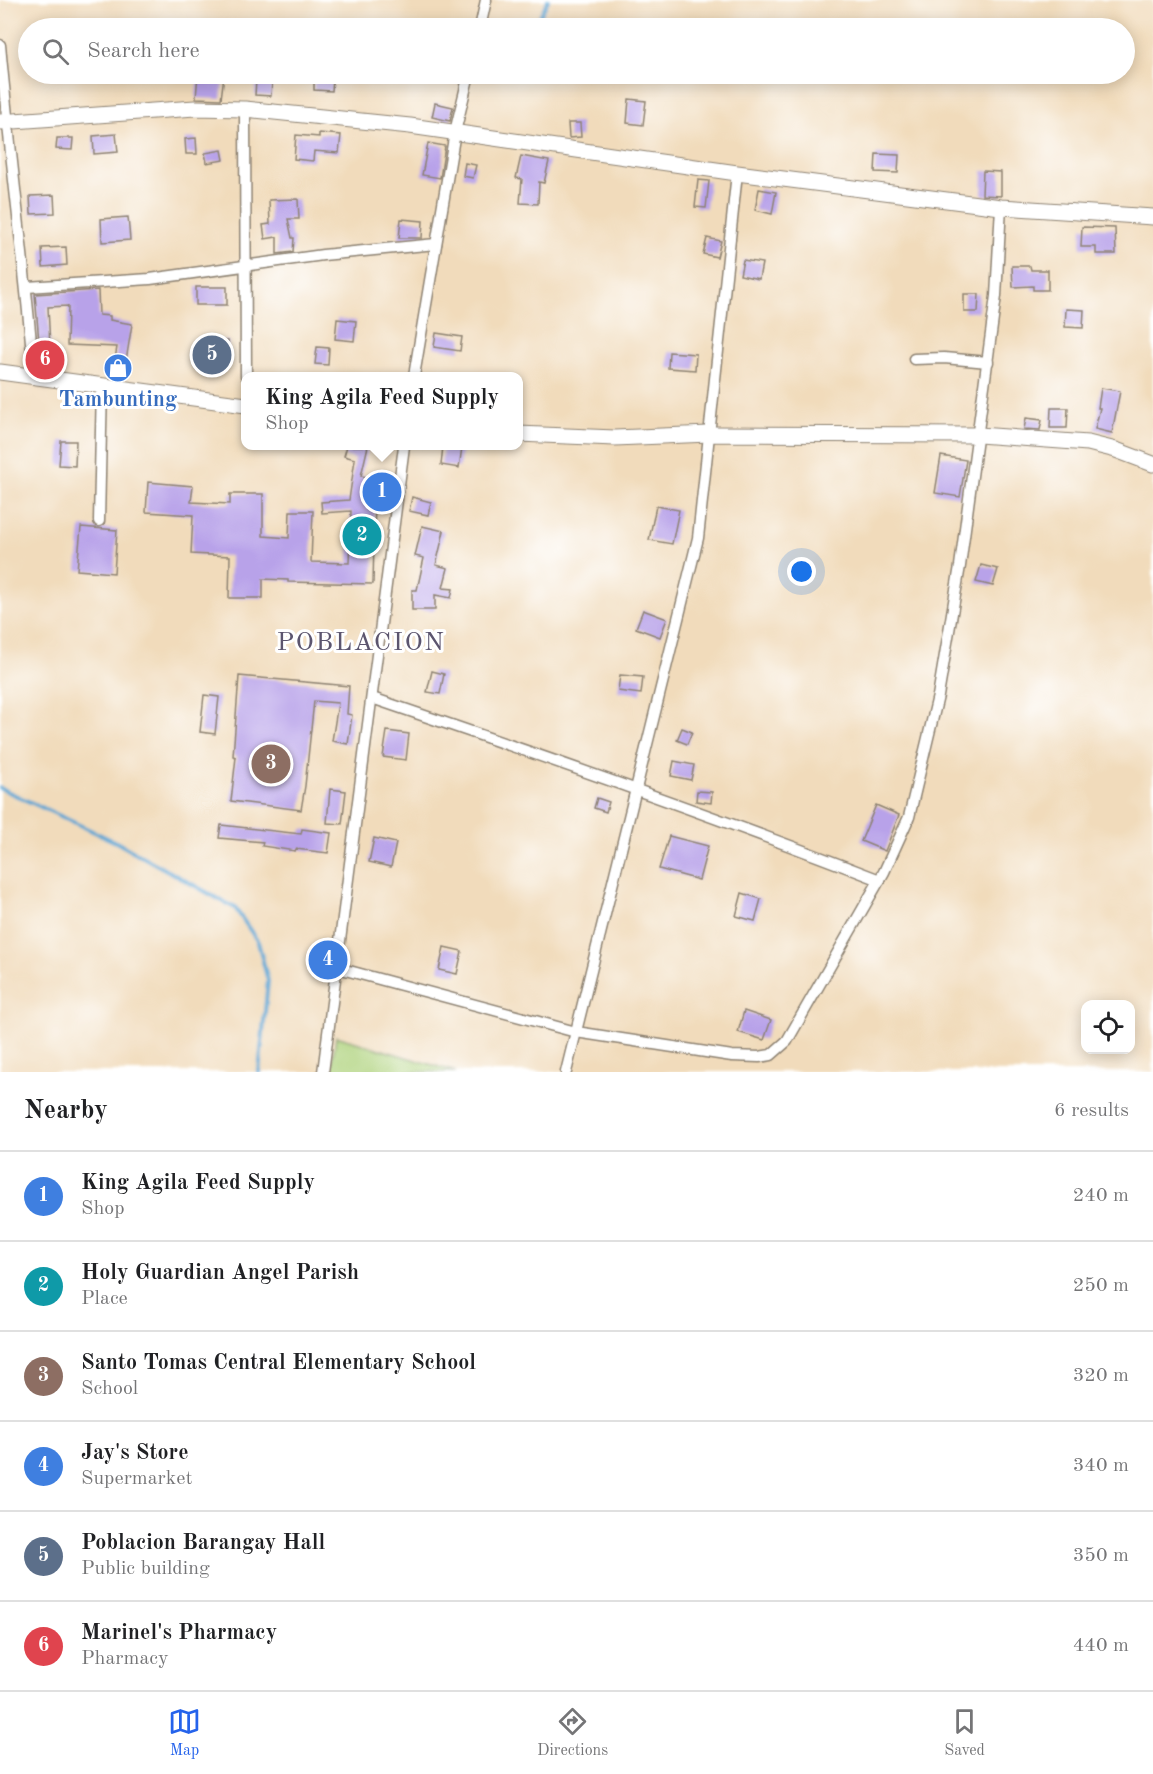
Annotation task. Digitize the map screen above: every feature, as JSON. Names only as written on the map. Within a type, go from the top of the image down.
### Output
[{"type":"street","points":[[482,18],[486,0]]},
{"type":"street","points":[[0,45],[3,122],[27,287],[34,376]]},
{"type":"street","points":[[415,372],[455,132],[467,84]]},
{"type":"street","points":[[3,122],[183,109],[245,109],[455,132],[1001,207],[1153,217]]},
{"type":"street","points":[[245,109],[246,372]]},
{"type":"street","points":[[567,1072],[698,538],[737,172]]},
{"type":"street","points":[[338,968],[576,1032],[732,1056],[771,1055],[787,1041],[880,880],[906,824],[938,696],[979,435],[996,296],[1001,207]]},
{"type":"street","points":[[27,287],[150,279],[323,255],[436,244]]},
{"type":"street","points":[[914,359],[944,358],[988,362]]},
{"type":"street","points":[[0,372],[241,404]]},
{"type":"street","points":[[99,520],[102,386]]},
{"type":"street","points":[[523,434],[615,438],[709,434],[979,435],[1088,443],[1116,450],[1153,464]]},
{"type":"street","points":[[323,1072],[403,450]]},
{"type":"street","points":[[372,698],[754,831],[880,880]]},
{"type":"green space","points":[[336,1036],[456,1072],[331,1072]]},
{"type":"building","points":[[197,84],[223,84],[221,99],[196,98]]},
{"type":"building","points":[[256,84],[272,84],[271,96],[255,95]]},
{"type":"building","points":[[314,84],[333,84],[332,91],[314,90]]},
{"type":"building","points":[[629,99],[646,101],[643,125],[627,123]]},
{"type":"building","points":[[435,103],[453,107],[450,121],[432,117]]},
{"type":"building","points":[[568,123],[580,123],[581,137],[569,138]]},
{"type":"building","points":[[319,133],[341,135],[339,153],[314,151],[313,161],[294,159],[296,135],[319,137]]},
{"type":"building","points":[[116,134],[118,152],[94,154],[93,136]]},
{"type":"building","points":[[57,138],[73,138],[72,150],[56,149]]},
{"type":"building","points":[[196,138],[197,154],[186,154],[185,139]]},
{"type":"building","points":[[428,143],[445,146],[440,178],[422,175]]},
{"type":"building","points":[[222,150],[224,160],[207,163],[205,153]]},
{"type":"building","points":[[876,154],[899,155],[898,173],[875,172]]},
{"type":"building","points":[[521,156],[549,161],[544,183],[539,182],[538,204],[520,203],[522,179],[516,178]]},
{"type":"building","points":[[465,163],[476,165],[473,178],[463,176]]},
{"type":"building","points":[[983,171],[1001,172],[1001,196],[982,195]]},
{"type":"building","points":[[698,180],[709,181],[706,208],[695,207]]},
{"type":"building","points":[[759,189],[776,192],[772,214],[755,210]]},
{"type":"building","points":[[54,195],[55,213],[31,214],[30,196]]},
{"type":"building","points":[[298,199],[299,219],[288,219],[292,238],[294,238],[293,252],[277,254],[277,237],[265,239],[263,225],[270,224],[269,200]]},
{"type":"building","points":[[128,217],[130,240],[102,242],[101,219]]},
{"type":"building","points":[[401,219],[423,221],[422,238],[399,238]]},
{"type":"building","points":[[1082,227],[1115,228],[1116,254],[1096,254],[1096,247],[1081,247]]},
{"type":"building","points":[[707,238],[721,241],[717,257],[703,254]]},
{"type":"building","points":[[66,247],[67,265],[43,267],[42,248]]},
{"type":"building","points":[[743,260],[762,263],[759,279],[740,275]]},
{"type":"building","points":[[1012,266],[1030,266],[1031,270],[1048,270],[1048,290],[1033,290],[1033,286],[1013,287]]},
{"type":"building","points":[[196,287],[227,287],[227,305],[196,305]]},
{"type":"building","points":[[98,290],[99,315],[110,316],[110,320],[132,324],[124,373],[113,371],[117,347],[67,345],[68,306],[48,307],[51,366],[41,366],[35,294]]},
{"type":"building","points":[[964,294],[979,294],[978,312],[964,312]]},
{"type":"building","points":[[1066,309],[1084,310],[1083,328],[1065,327]]},
{"type":"building","points":[[337,319],[356,321],[354,341],[335,339]]},
{"type":"building","points":[[436,333],[462,337],[460,351],[434,347]]},
{"type":"building","points":[[228,341],[228,362],[197,362],[197,342]]},
{"type":"building","points":[[317,347],[329,348],[328,365],[315,364]]},
{"type":"building","points":[[669,352],[696,354],[695,370],[668,368]]},
{"type":"building","points":[[1101,388],[1120,391],[1112,433],[1095,429],[1100,408],[1098,408]]},
{"type":"building","points":[[1051,408],[1068,408],[1067,428],[1050,428]]},
{"type":"building","points":[[1026,418],[1042,420],[1040,430],[1024,429]]},
{"type":"building","points":[[61,441],[76,441],[75,466],[59,465]]},
{"type":"building","points":[[346,450],[367,450],[361,476],[390,481],[387,501],[375,500],[373,584],[288,582],[288,580],[263,579],[263,598],[229,598],[230,556],[191,554],[193,515],[146,512],[148,482],[193,486],[191,502],[230,504],[230,494],[263,494],[263,536],[289,538],[290,511],[313,511],[311,562],[349,563],[351,511],[322,513],[321,502],[349,500],[355,459],[344,456]]},
{"type":"building","points":[[443,450],[462,450],[459,468],[441,465]]},
{"type":"building","points":[[941,456],[966,460],[960,497],[935,493]]},
{"type":"building","points":[[412,497],[431,502],[428,515],[409,511]]},
{"type":"building","points":[[656,506],[679,510],[672,544],[649,540]]},
{"type":"building","points":[[422,526],[444,531],[436,565],[448,568],[443,588],[453,589],[451,598],[435,595],[435,610],[412,610],[412,590],[417,590],[424,558],[415,556]]},
{"type":"building","points":[[81,527],[117,530],[114,573],[77,570]]},
{"type":"building","points":[[981,565],[998,569],[993,586],[976,582]]},
{"type":"building","points":[[643,610],[667,619],[660,637],[636,628]]},
{"type":"building","points":[[432,671],[444,674],[440,694],[427,692]]},
{"type":"building","points":[[620,675],[643,677],[641,694],[618,691]]},
{"type":"building","points":[[239,676],[349,686],[347,714],[352,715],[348,744],[332,741],[338,703],[314,701],[301,810],[231,801],[236,757],[233,756]]},
{"type":"building","points":[[204,695],[219,697],[215,734],[200,732]]},
{"type":"building","points":[[682,728],[692,732],[687,744],[677,740]]},
{"type":"building","points":[[387,731],[409,734],[406,760],[383,757]]},
{"type":"building","points":[[674,761],[694,765],[691,780],[671,776]]},
{"type":"building","points":[[330,789],[346,791],[342,824],[327,823]]},
{"type":"building","points":[[697,791],[712,792],[711,803],[696,801]]},
{"type":"building","points":[[597,798],[609,802],[606,812],[594,808]]},
{"type":"building","points":[[876,805],[899,815],[885,851],[861,841]]},
{"type":"building","points":[[221,825],[301,834],[302,829],[331,833],[328,853],[296,849],[295,851],[262,846],[263,842],[219,838]]},
{"type":"building","points":[[669,836],[708,846],[699,880],[659,869]]},
{"type":"building","points":[[374,838],[396,843],[391,867],[369,862]]},
{"type":"building","points":[[742,893],[761,899],[755,921],[736,916]]},
{"type":"building","points":[[444,947],[462,951],[457,974],[439,970]]},
{"type":"building","points":[[744,1011],[771,1020],[764,1040],[738,1032]]},
{"type":"waterway","points":[[539,18],[548,0]]},
{"type":"waterway","points":[[0,788],[116,842],[235,908],[258,942],[268,981],[259,1072]]},
{"type":"place","name":"Poblacion Barangay Hall","points":[[212,355]]},
{"type":"place","name":"Marinel's Pharmacy","points":[[45,360]]},
{"type":"place","name":"Tambunting","points":[[118,368]]},
{"type":"place","name":"King Agila Feed Supply","points":[[382,492]]},
{"type":"place","name":"Holy Guardian Angel Parish","points":[[362,536]]},
{"type":"place","name":"Santo Tomas Central Elementary School","points":[[271,764]]},
{"type":"place","name":"Jay's Store","points":[[328,960]]},
{"type":"district","name":"POBLACION","points":[[361,643]]}]
